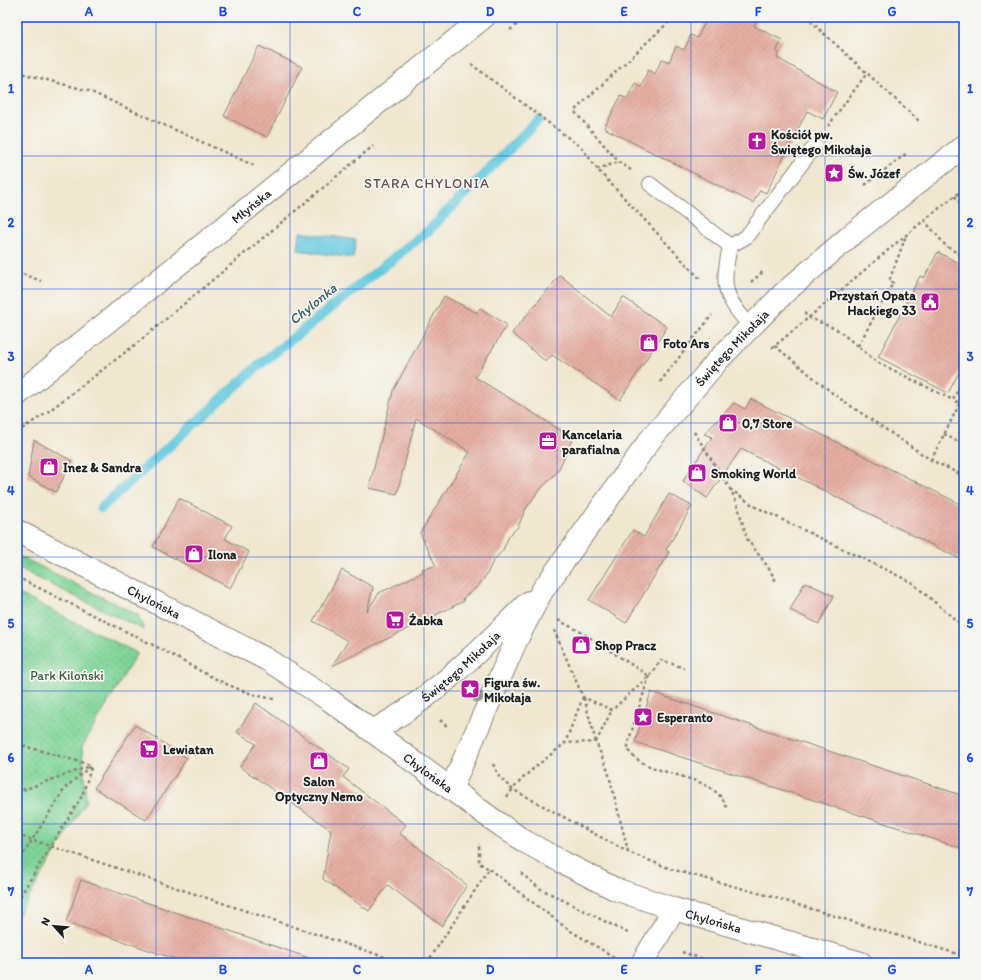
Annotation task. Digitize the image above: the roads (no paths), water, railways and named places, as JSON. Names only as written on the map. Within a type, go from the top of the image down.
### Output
[{"type":"street","name":"Młyńska","points":[[17,395],[484,17]]},
{"type":"street","name":"Świętego Mikołaja","points":[[451,790],[516,641],[542,590],[650,440],[719,359],[784,293],[850,236],[964,146]]},
{"type":"street","name":"Chylońska","points":[[17,531],[266,659],[331,701],[451,790],[524,841],[564,863],[615,888],[674,909],[861,963]]},
{"type":"street","name":"Świętego Mikołaja","points":[[372,731],[395,720],[420,703],[542,590]]},
{"type":"street","points":[[642,963],[674,909]]},
{"type":"lane","points":[[750,326],[730,300],[725,285],[725,272],[730,246],[746,237],[814,146]]},
{"type":"lane","points":[[650,184],[730,246]]},
{"type":"water","points":[[300,232],[356,240],[353,258],[298,250]]},
{"type":"waterway","name":"Chylonka","points":[[101,508],[259,365],[429,230],[538,120]]},
{"type":"place","name":"Kościół pw. Świętego Mikołaja","points":[[757,141]]},
{"type":"place","name":"Św. Józef","points":[[834,173]]},
{"type":"place","name":"Przystań Opata Hackiego 33","points":[[930,302]]},
{"type":"place","name":"Foto Ars","points":[[649,343]]},
{"type":"place","name":"0,7 Store","points":[[728,423]]},
{"type":"place","name":"Kancelaria parafialna","points":[[548,441]]},
{"type":"place","name":"Inez & Sandra","points":[[49,467]]},
{"type":"place","name":"Smoking World","points":[[697,473]]},
{"type":"place","name":"Ilona","points":[[194,554]]},
{"type":"place","name":"Żabka","points":[[395,620]]},
{"type":"place","name":"Shop Pracz","points":[[581,645]]},
{"type":"place","name":"Figura św. Mikołaja","points":[[470,689]]},
{"type":"place","name":"Esperanto","points":[[643,717]]},
{"type":"place","name":"Lewiatan","points":[[149,749]]},
{"type":"place","name":"Salon Optyczny Nemo","points":[[319,761]]},
{"type":"district","name":"STARA CHYLONIA","points":[[427,183]]},
{"type":"park label","name":"Park Kiloński","points":[[67,675]]}]
